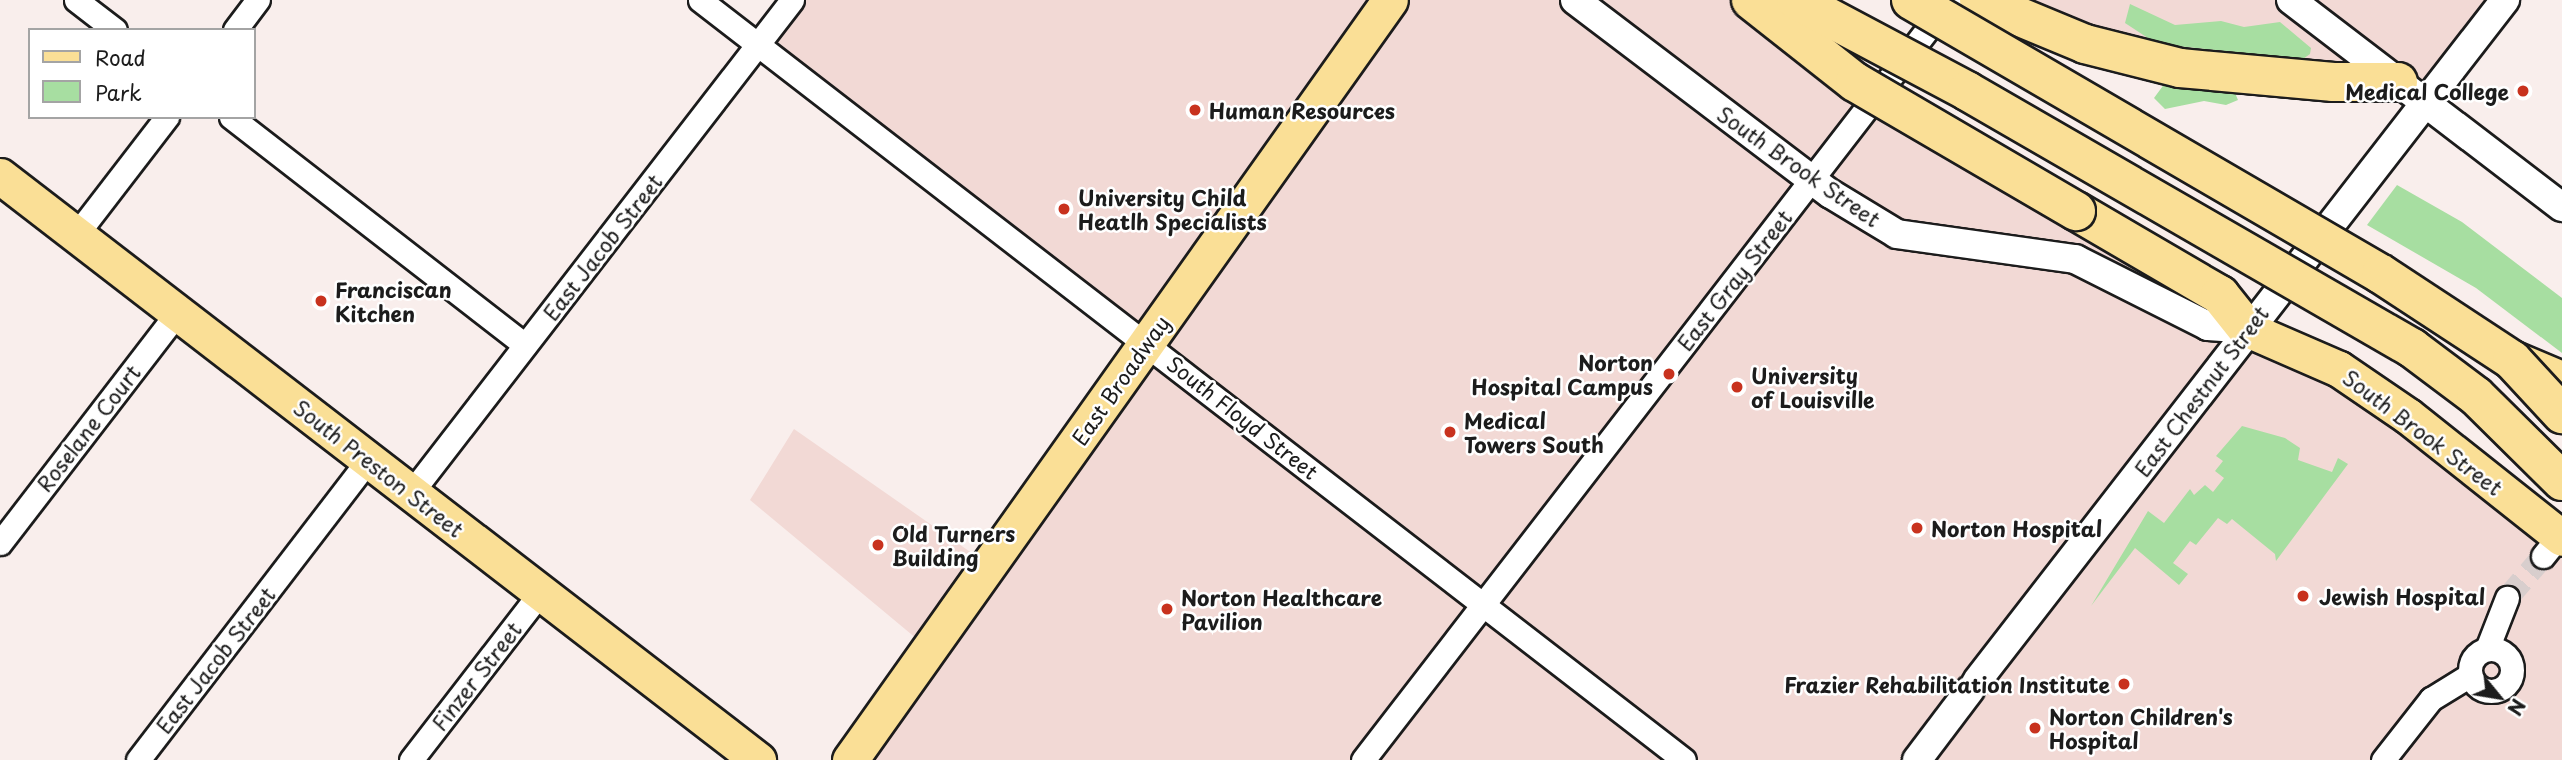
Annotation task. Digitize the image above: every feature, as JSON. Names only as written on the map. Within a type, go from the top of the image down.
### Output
[{"type":"highway","points":[[1751,0],[1856,82],[2220,295],[2247,329]]},
{"type":"highway","points":[[1796,0],[1967,91],[2402,342],[2476,396],[2562,481]]},
{"type":"highway","points":[[1911,0],[2381,274],[2512,360],[2562,381]]},
{"type":"highway","points":[[1979,0],[2085,44],[2180,68],[2412,92]]},
{"type":"highway","points":[[2512,360],[2562,414]]},
{"type":"main road","name":"East Broadway","points":[[850,760],[1390,0]]},
{"type":"main road","name":"South Preston Street","points":[[0,176],[758,760]]},
{"type":"main road","name":"South Brook Street","points":[[2247,329],[2358,382],[2555,543]]},
{"type":"street","points":[[76,0],[112,28]]},
{"type":"street","points":[[237,28],[258,0]]},
{"type":"street","name":"South Floyd Street","points":[[700,0],[1147,342],[1684,760]]},
{"type":"street","name":"East Jacob Street","points":[[411,493],[792,0]]},
{"type":"street","name":"South Brook Street","points":[[1575,0],[1863,217],[1897,234],[2074,260],[2208,326],[2247,329]]},
{"type":"street","name":"East Gray Street","points":[[1363,760],[1950,0]]},
{"type":"street","points":[[2291,0],[2562,207]]},
{"type":"street","name":"East Chestnut Street","points":[[1917,760],[2247,329],[2412,92],[2505,0]]},
{"type":"street","points":[[76,235],[165,119]]},
{"type":"street","points":[[234,119],[525,345]]},
{"type":"street","name":"Roselane Court","points":[[0,543],[177,313]]},
{"type":"street","name":"East Jacob Street","points":[[138,760],[368,460]]},
{"type":"street","name":"Finzer Street","points":[[411,760],[540,593]]},
{"type":"street","points":[[2487,649],[2508,656],[2513,670],[2508,683],[2490,692],[2477,687],[2470,675],[2475,655],[2487,649],[2502,605]]},
{"type":"street","points":[[2383,760],[2431,699],[2470,675]]},
{"type":"shaded area","name":"Norton Hospital Campus","points":[[792,0],[1754,0],[2234,313],[2562,535],[2562,760],[850,760],[929,649],[750,500],[794,429],[989,565],[1147,342],[758,45]]},
{"type":"shaded area","points":[[2019,0],[2487,0],[2419,88],[2340,65],[2185,50],[2087,29]]},
{"type":"green space","points":[[2130,4],[2175,25],[2221,21],[2244,27],[2280,22],[2311,48],[2310,54],[2303,59],[2157,44],[2125,23]]},
{"type":"green space","points":[[2168,79],[2229,79],[2238,100],[2226,105],[2204,101],[2165,109],[2154,98]]},
{"type":"green space","points":[[2397,185],[2462,222],[2562,298],[2562,353],[2476,288],[2367,225]]},
{"type":"green space","points":[[2242,426],[2285,438],[2300,448],[2298,460],[2332,472],[2338,458],[2348,464],[2276,561],[2275,554],[2232,519],[2227,524],[2218,518],[2196,545],[2190,541],[2173,563],[2188,574],[2179,585],[2135,548],[2091,606],[2148,511],[2164,523],[2190,489],[2194,495],[2205,485],[2213,492],[2224,478],[2215,471],[2223,461],[2216,456]]},
{"type":"tunnel","points":[[2507,598],[2543,556]]},
{"type":"place","name":"Medical College","points":[[2523,91]]},
{"type":"place","name":"Human Resources","points":[[1195,110]]},
{"type":"place","name":"University Child Heatlh Specialists","points":[[1064,209]]},
{"type":"place","name":"Franciscan Kitchen","points":[[321,301]]},
{"type":"place","name":"Norton Hospital Campus","points":[[1669,374]]},
{"type":"place","name":"University of Louisville","points":[[1737,387]]},
{"type":"place","name":"Medical Towers South","points":[[1450,432]]},
{"type":"place","name":"Norton Hospital","points":[[1917,528]]},
{"type":"place","name":"Old Turners Building","points":[[878,545]]},
{"type":"place","name":"Jewish Hospital","points":[[2303,596]]},
{"type":"place","name":"Norton Healthcare Pavilion","points":[[1167,609]]},
{"type":"place","name":"Frazier Rehabilitation Institute","points":[[2124,684]]},
{"type":"place","name":"Norton Children's Hospital","points":[[2035,728]]}]
